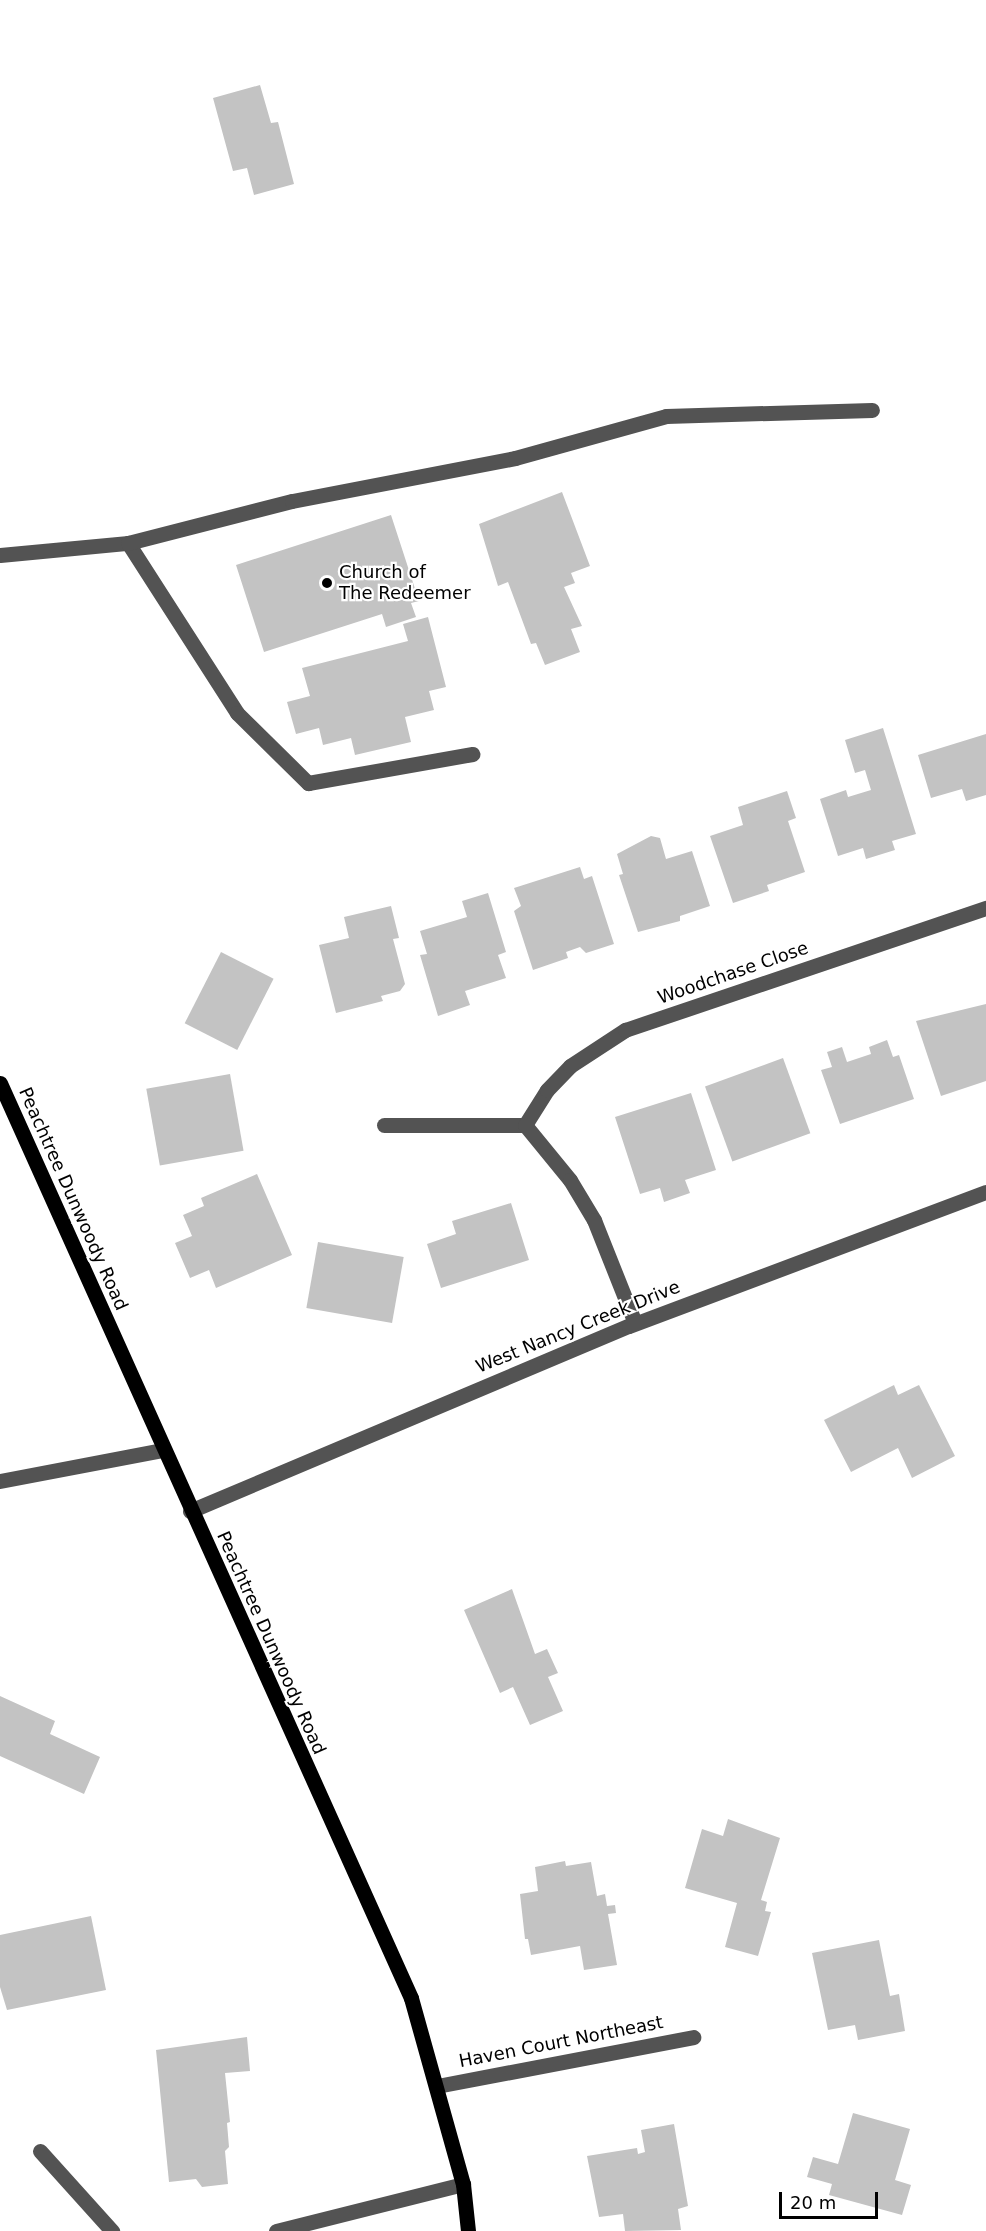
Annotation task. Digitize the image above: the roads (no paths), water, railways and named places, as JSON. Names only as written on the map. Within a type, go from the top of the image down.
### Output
[{"type":"main road","name":"Peachtree Dunwoody Road","points":[[0,1083],[190,1511],[411,1998],[463,2184],[468,2231]]},
{"type":"street","points":[[0,555],[129,543],[292,501],[515,458],[666,416],[872,410]]},
{"type":"street","points":[[129,543],[237,713],[308,783],[472,754]]},
{"type":"street","name":"Woodchase Close","points":[[525,1125],[547,1090],[570,1066],[625,1030],[986,908]]},
{"type":"street","points":[[384,1125],[525,1125],[570,1180],[594,1220],[635,1323]]},
{"type":"street","name":"West Nancy Creek Drive","points":[[190,1511],[635,1323],[986,1192]]},
{"type":"street","points":[[0,1482],[163,1450]]},
{"type":"street","name":"Haven Court Northeast","points":[[437,2086],[693,2037]]},
{"type":"street","points":[[40,2151],[112,2231]]},
{"type":"street","points":[[276,2231],[463,2184]]},
{"type":"place","name":"Church of The Redeemer","points":[[327,583]]}]
